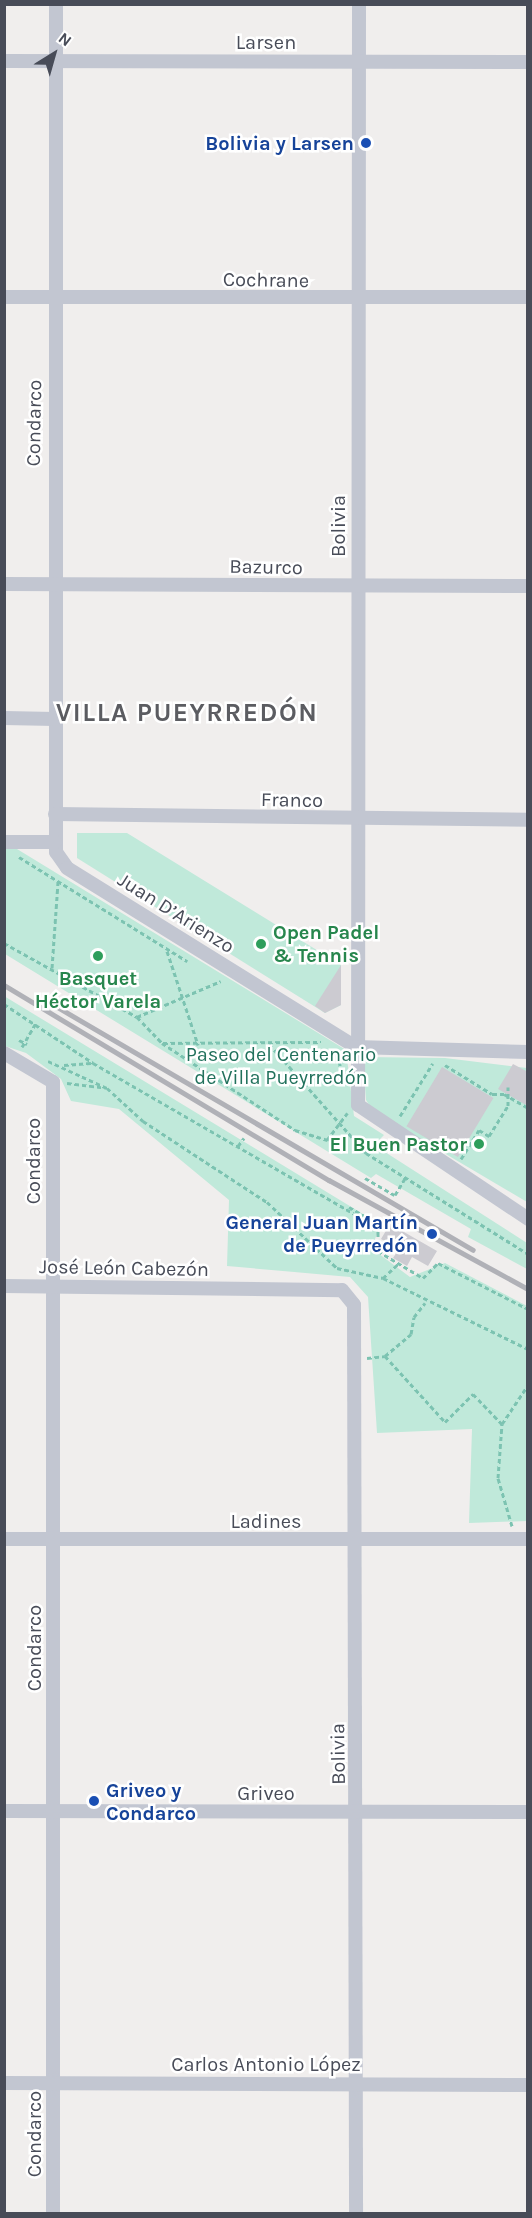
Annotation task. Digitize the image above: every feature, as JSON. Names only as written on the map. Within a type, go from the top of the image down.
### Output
[{"type":"street","name":"Condarco","points":[[55,842],[52,584],[56,297],[54,61],[56,4]]},
{"type":"street","name":"Bolivia","points":[[356,1047],[358,587],[356,300],[359,4]]},
{"type":"street","name":"Larsen","points":[[4,60],[528,62]]},
{"type":"street","name":"Cochrane","points":[[4,297],[356,300],[528,297]]},
{"type":"street","name":"Bazurco","points":[[4,584],[528,586]]},
{"type":"street","points":[[4,718],[55,719]]},
{"type":"street","name":"Franco","points":[[55,814],[358,822],[528,820]]},
{"type":"street","points":[[4,842],[55,842],[58,861],[67,868]]},
{"type":"street","name":"Juan D’Arienzo","points":[[67,868],[356,1047]]},
{"type":"street","points":[[528,1052],[356,1047],[358,1105],[391,1130],[528,1219]]},
{"type":"street","points":[[8,1053],[53,1082]]},
{"type":"street","name":"Condarco","points":[[53,1082],[53,2214]]},
{"type":"street","name":"José León Cabezón","points":[[4,1286],[342,1290],[350,1296]]},
{"type":"street","name":"Bolivia","points":[[350,1296],[356,1541],[358,1813],[356,2214]]},
{"type":"street","name":"Ladines","points":[[4,1539],[356,1541],[522,1539]]},
{"type":"street","name":"Griveo","points":[[4,1811],[528,1812]]},
{"type":"street","name":"Carlos Antonio López","points":[[4,2083],[528,2085]]},
{"type":"path","points":[[14,854],[194,965]]},
{"type":"path","points":[[52,969],[58,881],[67,868]]},
{"type":"path","points":[[4,943],[137,1017],[162,1043],[295,1130],[327,1140],[342,1123],[346,1106]]},
{"type":"path","points":[[167,949],[181,999],[198,1045]]},
{"type":"path","points":[[212,976],[231,987]]},
{"type":"path","points":[[137,1017],[221,981]]},
{"type":"path","points":[[4,1004],[36,1023],[93,1063],[377,1227]]},
{"type":"path","points":[[8,1053],[27,1044],[36,1023]]},
{"type":"path","points":[[311,1036],[340,1055],[344,1086]]},
{"type":"path","points":[[19,1040],[27,1044]]},
{"type":"path","points":[[162,1043],[198,1045],[321,1042]]},
{"type":"path","points":[[269,1044],[342,1123],[366,1153],[528,1254]]},
{"type":"path","points":[[391,1130],[436,1059],[492,1094],[504,1094],[528,1108]]},
{"type":"path","points":[[43,1060],[64,1065],[107,1088],[143,1121],[267,1202],[337,1268],[383,1278],[425,1303],[528,1349]]},
{"type":"path","points":[[64,1065],[93,1063]]},
{"type":"path","points":[[53,1082],[107,1088]]},
{"type":"path","points":[[453,1170],[479,1130],[489,1136],[508,1106],[504,1094],[508,1087]]},
{"type":"path","points":[[238,1146],[244,1138]]},
{"type":"path","points":[[365,1178],[395,1195],[406,1177]]},
{"type":"path","points":[[349,1207],[377,1227]]},
{"type":"path","points":[[377,1227],[378,1251],[423,1278],[438,1263],[528,1309]]},
{"type":"path","points":[[383,1278],[399,1263]]},
{"type":"path","points":[[353,1359],[386,1356],[411,1334],[414,1317],[425,1303]]},
{"type":"path","points":[[386,1356],[445,1422],[473,1395],[502,1424]]},
{"type":"path","points":[[522,1539],[498,1478],[502,1424],[528,1385]]},
{"type":"green space","name":"Open Padel & Tennis","points":[[77,833],[127,833],[341,965],[341,1005],[325,1013],[77,858]]},
{"type":"green space","name":"Paseo del Centenario de Villa Pueyrredón","points":[[5,849],[17,849],[346,1050],[354,1116],[384,1135],[374,1145],[527,1243],[527,1269],[468,1237],[471,1229],[376,1174],[371,1178],[5,954]]},
{"type":"green space","points":[[4,996],[381,1225],[371,1248],[410,1277],[445,1263],[527,1306],[527,1521],[469,1523],[472,1429],[377,1433],[368,1297],[350,1277],[227,1266],[229,1200],[119,1109],[71,1101],[61,1079],[26,1053],[5,1046]]},
{"type":"green space","name":"El Buen Pastor","points":[[363,1057],[445,1058],[527,1068],[527,1202],[373,1111],[366,1100]]},
{"type":"building","points":[[341,965],[341,1005],[325,1013],[315,1006]]},
{"type":"building","points":[[513,1064],[528,1072],[528,1106],[498,1089]]},
{"type":"building","points":[[442,1067],[493,1098],[458,1157],[406,1126]]},
{"type":"building","points":[[390,1224],[437,1251],[428,1266],[412,1257],[407,1266],[393,1258],[399,1249],[381,1239]]},
{"type":"railway","points":[[4,985],[329,1180],[528,1289]]},
{"type":"railway","points":[[54,1005],[473,1250]]},
{"type":"place","name":"Bolivia y Larsen","points":[[366,143]]},
{"type":"place","name":"Open Padel & Tennis","points":[[261,944]]},
{"type":"place","name":"Basquet Héctor Varela","points":[[98,956]]},
{"type":"place","name":"El Buen Pastor","points":[[479,1144]]},
{"type":"place","name":"General Juan Martín de Pueyrredón","points":[[432,1234]]},
{"type":"place","name":"Griveo y Condarco","points":[[94,1801]]},
{"type":"district","name":"VILLA PUEYRREDÓN","points":[[187,713]]}]
